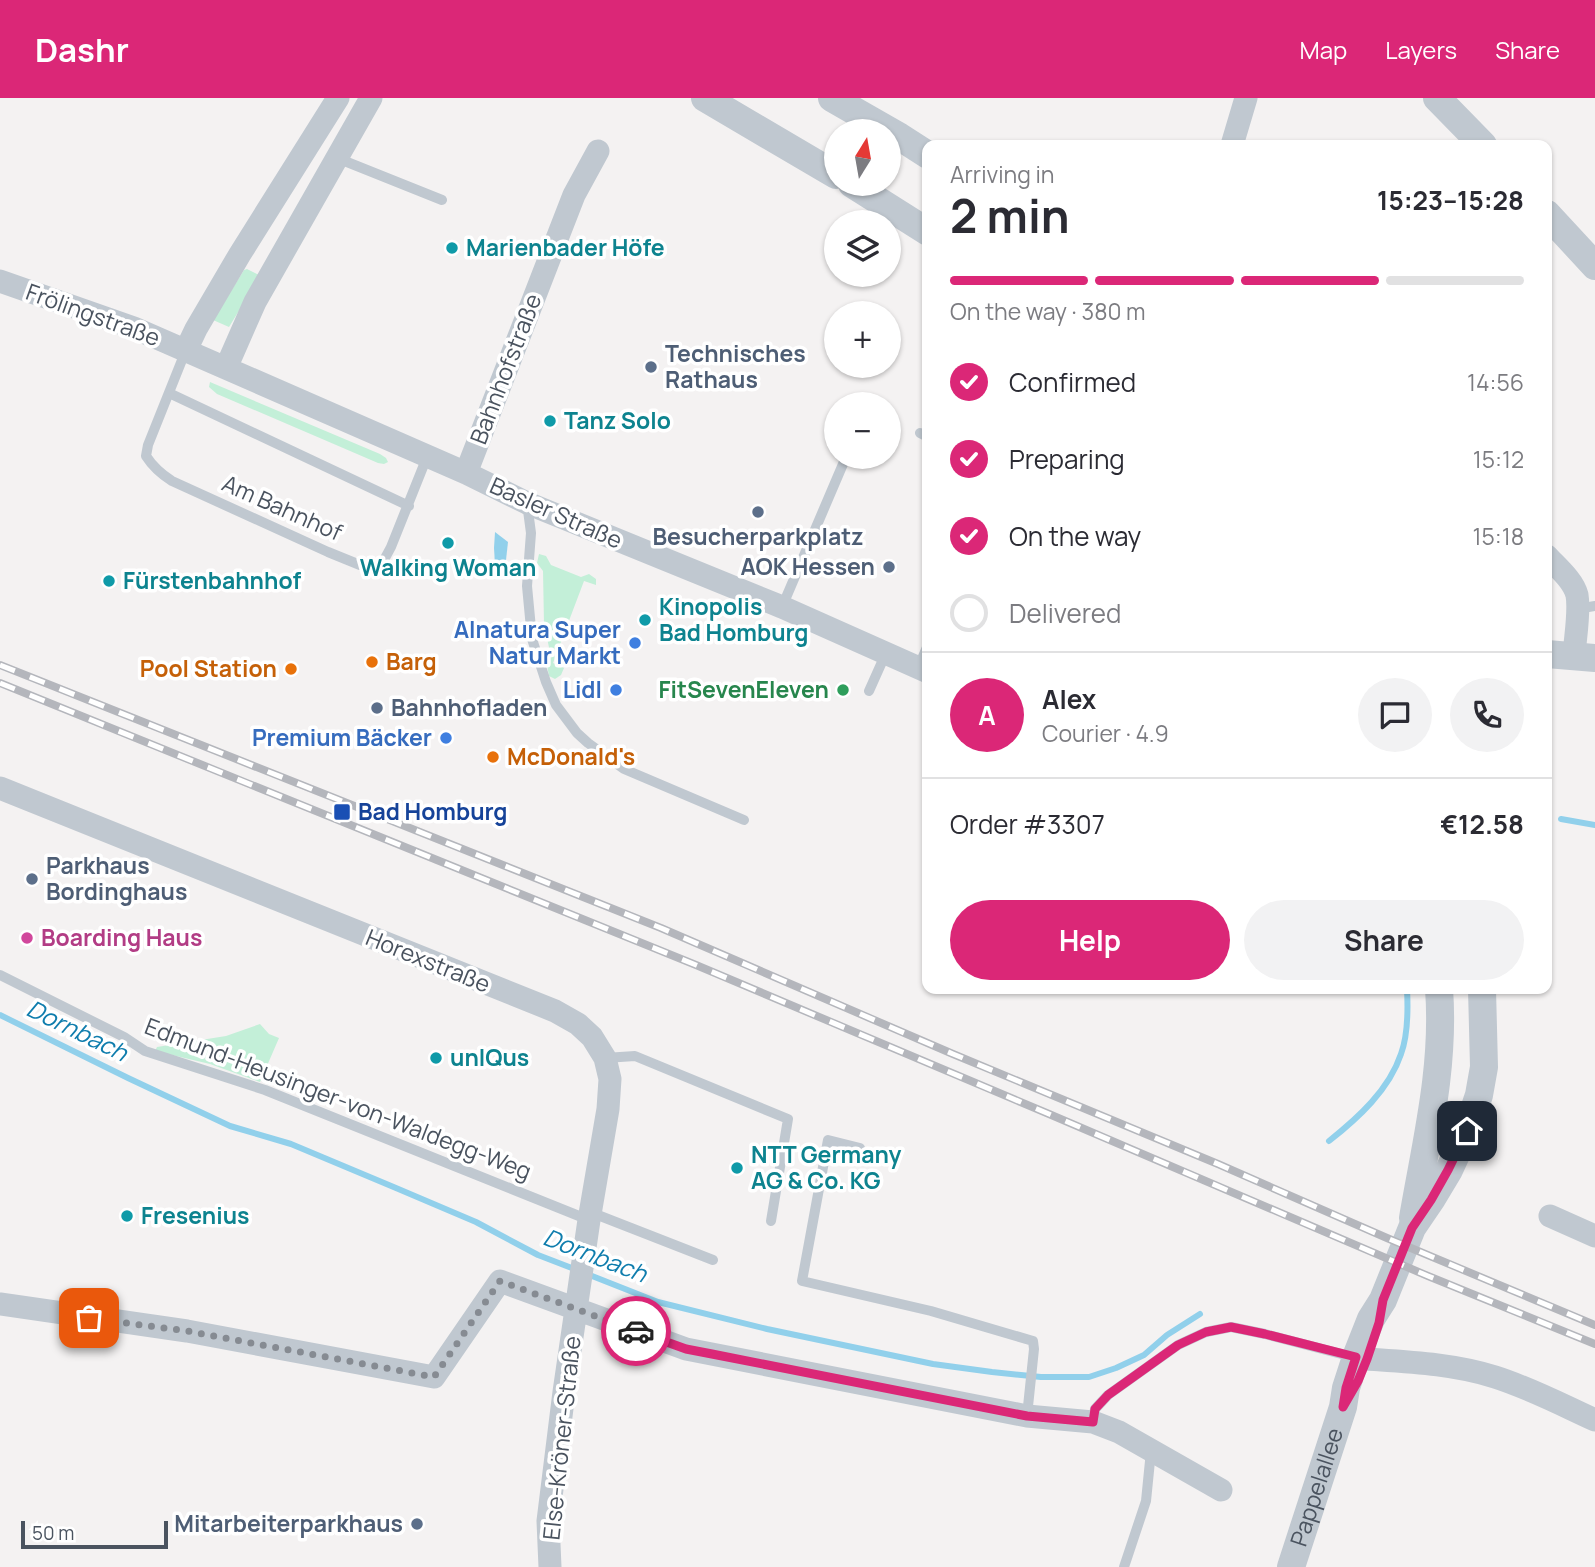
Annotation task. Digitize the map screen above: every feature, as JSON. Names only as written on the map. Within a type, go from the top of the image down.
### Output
[{"type":"street","points":[[186,351],[196,328],[240,254],[338,98]]},
{"type":"street","points":[[226,368],[255,302],[371,98]]},
{"type":"street","points":[[705,98],[824,168]]},
{"type":"street","points":[[832,98],[922,151]]},
{"type":"street","points":[[1233,140],[1246,98]]},
{"type":"street","points":[[1437,98],[1478,140]]},
{"type":"street","name":"Bahnhofstraße","points":[[466,473],[574,195],[598,151]]},
{"type":"street","points":[[871,196],[922,228]]},
{"type":"street","points":[[1552,219],[1595,266]]},
{"type":"street","points":[[240,254],[260,267],[274,269]]},
{"type":"street","name":"Frölingstraße","points":[[0,281],[131,327],[186,351]]},
{"type":"street","name":"Basler Straße","points":[[186,351],[425,464],[466,473],[527,503],[782,607],[922,670]]},
{"type":"street","points":[[1552,561],[1568,579],[1586,607],[1572,656]]},
{"type":"street","name":"Horexstraße","points":[[0,788],[555,1011],[578,1024],[592,1037],[605,1058],[610,1079],[608,1109],[589,1216],[577,1310]]},
{"type":"street","points":[[1412,1228],[1437,1082],[1439,994]]},
{"type":"street","points":[[1412,1228],[1448,1170],[1467,1131],[1479,1096],[1483,1067],[1482,994]]},
{"type":"street","points":[[1550,1216],[1595,1236]]},
{"type":"street","name":"Pappelallee","points":[[1291,1567],[1343,1407],[1358,1381],[1361,1358],[1379,1323],[1383,1300],[1412,1228]]},
{"type":"street","points":[[0,1304],[187,1331],[434,1377],[500,1281],[686,1349],[1027,1416],[1093,1422],[1119,1432],[1221,1490]]},
{"type":"street","name":"Else-Kröner-Straße","points":[[550,1567],[548,1521],[577,1310]]},
{"type":"street","points":[[1361,1358],[1425,1363],[1494,1377],[1595,1420]]},
{"type":"lane","points":[[337,158],[442,200]]},
{"type":"lane","points":[[186,351],[169,393],[408,506]]},
{"type":"lane","name":"Am Bahnhof","points":[[169,393],[146,456],[160,474],[360,565],[375,565],[384,560],[425,464]]},
{"type":"lane","points":[[782,607],[841,469]]},
{"type":"lane","points":[[527,503],[531,533],[527,586],[532,639],[556,705],[577,733],[624,769],[744,820]]},
{"type":"lane","points":[[869,691],[886,653]]},
{"type":"lane","name":"Edmund-Heusinger-von-Waldegg-Weg","points":[[0,975],[124,1037],[145,1051],[265,1090],[589,1216],[713,1260]]},
{"type":"lane","points":[[605,1058],[635,1056],[788,1119],[771,1222]]},
{"type":"lane","points":[[860,1148],[828,1140],[802,1281],[931,1311],[1033,1341],[1027,1416]]},
{"type":"lane","points":[[1093,1422],[1095,1409],[1108,1395],[1178,1345],[1206,1332],[1231,1327],[1361,1358]]},
{"type":"lane","points":[[1124,1567],[1146,1501],[1151,1450]]},
{"type":"green space","points":[[244,270],[259,275],[259,278],[229,327],[213,320]]},
{"type":"green space","points":[[210,382],[380,454],[388,462],[378,463],[217,394],[209,387]]},
{"type":"green space","points":[[539,554],[546,556],[551,565],[581,577],[589,574],[596,579],[596,585],[584,581],[553,663],[564,668],[561,675],[555,679],[549,676],[547,665],[550,652],[544,624],[543,571],[537,563]]},
{"type":"green space","points":[[260,1024],[269,1034],[279,1038],[260,1082],[210,1064],[155,1051],[157,1047],[226,1036]]},
{"type":"water","points":[[495,532],[508,542],[505,569],[495,565]]},
{"type":"waterway","name":"Dornbach","points":[[1561,819],[1595,825]]},
{"type":"waterway","name":"Dornbach","points":[[1329,1141],[1351,1123],[1381,1091],[1396,1067],[1405,1038],[1407,994]]},
{"type":"waterway","name":"Dornbach","points":[[0,1015],[230,1126],[291,1144],[476,1222],[538,1255],[577,1270]]},
{"type":"waterway","name":"Dornbach","points":[[587,1274],[658,1302],[767,1329],[933,1364],[1041,1377],[1089,1377],[1116,1368],[1144,1355],[1167,1335],[1200,1314]]},
{"type":"railway","points":[[0,665],[661,928],[1595,1325]]},
{"type":"railway","points":[[0,683],[696,965],[1428,1276],[1595,1344]]},
{"type":"way so far","points":[[89,1318],[187,1331],[434,1377],[500,1281],[636,1331]]},
{"type":"place","name":"Marienbader Höfe","points":[[452,248]]},
{"type":"place","name":"Technisches Rathaus","points":[[651,367]]},
{"type":"place","name":"Tanz Solo","points":[[550,421]]},
{"type":"place","name":"Besucherparkplatz","points":[[758,512]]},
{"type":"place","name":"Walking Woman","points":[[448,543]]},
{"type":"place","name":"AOK Hessen","points":[[889,567]]},
{"type":"place","name":"Fürstenbahnhof","points":[[109,581]]},
{"type":"place","name":"Kinopolis Bad Homburg","points":[[645,620]]},
{"type":"place","name":"Alnatura Super Natur Markt","points":[[635,643]]},
{"type":"place","name":"Barg","points":[[372,662]]},
{"type":"place","name":"Pool Station","points":[[291,669]]},
{"type":"place","name":"Lidl","points":[[616,690]]},
{"type":"place","name":"FitSevenEleven","points":[[843,690]]},
{"type":"place","name":"Bahnhofladen","points":[[377,708]]},
{"type":"place","name":"Premium Bäcker","points":[[446,738]]},
{"type":"place","name":"McDonald's","points":[[493,757]]},
{"type":"place","name":"Bad Homburg","points":[[342,812]]},
{"type":"place","name":"Parkhaus Bordinghaus","points":[[32,879]]},
{"type":"place","name":"Boarding Haus","points":[[27,938]]},
{"type":"place","name":"unIQus","points":[[436,1058]]},
{"type":"place","name":"NTT Germany AG & Co. KG","points":[[737,1168]]},
{"type":"place","name":"Fresenius","points":[[127,1216]]},
{"type":"place","name":"Mitarbeiterparkhaus","points":[[417,1524]]},
{"type":"route","points":[[636,1331],[686,1349],[1027,1416],[1093,1422],[1095,1409],[1108,1395],[1148,1365],[1178,1345],[1206,1332],[1231,1327],[1356,1357],[1343,1407],[1367,1359],[1379,1323],[1383,1300],[1412,1228],[1431,1200],[1467,1131]]}]
